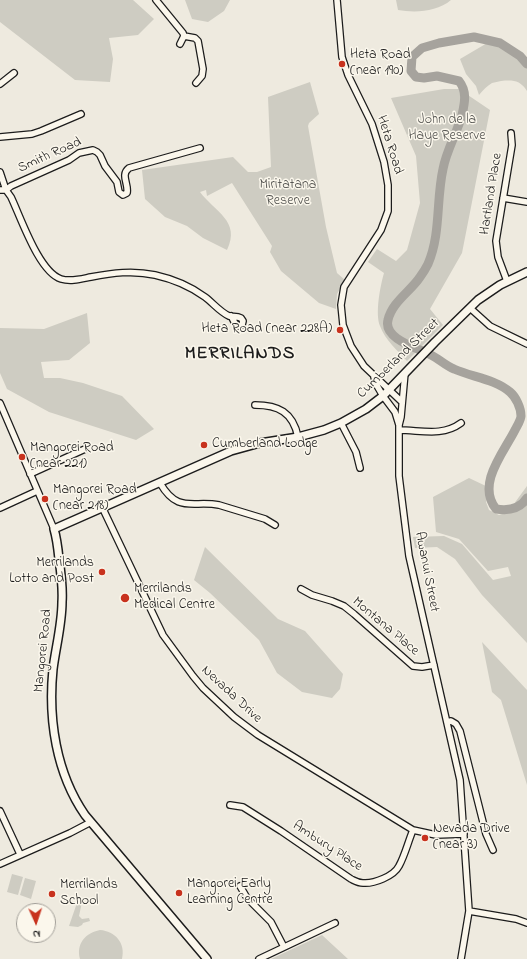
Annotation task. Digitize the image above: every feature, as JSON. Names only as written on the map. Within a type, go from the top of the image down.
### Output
[{"type":"main road","name":"Cumberland Street","points":[[54,529],[103,509],[231,451],[260,443],[298,437],[341,424],[366,409],[390,390],[415,362],[470,308],[494,289],[527,272]]},
{"type":"main road","name":"Mangorei Road","points":[[54,529],[58,543],[62,602],[52,678],[54,733],[60,762],[70,789],[79,807],[207,959]]},
{"type":"street","points":[[156,0],[184,36],[195,38],[198,41],[203,69],[202,76],[196,83]]},
{"type":"street","name":"Heta Road","points":[[337,0],[342,57],[348,75],[372,124],[384,162],[388,185],[388,211],[382,230],[344,287],[341,306],[343,325],[350,346],[356,357],[374,377],[380,380],[390,390]]},
{"type":"street","points":[[180,44],[184,36]]},
{"type":"street","points":[[0,84],[14,73]]},
{"type":"street","points":[[0,137],[36,133],[81,114]]},
{"type":"street","name":"Hartland Place","points":[[507,281],[499,262],[496,241],[512,145],[511,133]]},
{"type":"street","name":"Smith Road","points":[[3,190],[69,160],[79,153],[93,150],[100,155],[117,182],[119,192],[123,195],[127,193],[128,190],[125,172],[129,168],[200,148]]},
{"type":"street","points":[[0,172],[3,190],[11,197],[42,262],[50,273],[61,279],[74,280],[131,272],[154,275],[172,280],[188,287],[221,311],[231,316]]},
{"type":"street","points":[[503,198],[527,202]]},
{"type":"street","points":[[470,308],[490,326],[527,344]]},
{"type":"street","name":"Awanui Street","points":[[405,373],[399,427],[398,476],[409,556],[460,780],[469,911],[461,959]]},
{"type":"street","name":"Heta Road","points":[[374,377],[383,396]]},
{"type":"street","points":[[390,390],[402,402]]},
{"type":"street","name":"Awanui Street","points":[[383,396],[395,412],[399,427]]},
{"type":"street","name":"Mangorei Road","points":[[0,403],[54,529]]},
{"type":"street","points":[[255,405],[272,406],[285,413],[293,420],[298,437]]},
{"type":"street","points":[[399,427],[442,431],[450,430],[461,423]]},
{"type":"street","points":[[341,424],[356,452],[360,468]]},
{"type":"street","points":[[30,474],[85,449]]},
{"type":"street","points":[[160,483],[170,496],[181,502],[188,504],[219,504],[265,519],[275,525]]},
{"type":"street","points":[[0,508],[37,491]]},
{"type":"street","name":"Nevada Drive","points":[[103,509],[162,635],[203,688],[234,717],[258,735],[413,830],[436,835],[464,834]]},
{"type":"street","name":"Montana Place","points":[[301,589],[312,595],[344,606],[412,666],[422,667],[434,665]]},
{"type":"street","points":[[447,722],[451,721],[456,724],[460,731],[486,834],[493,850]]},
{"type":"street","name":"Ambury Place","points":[[230,805],[243,807],[351,879],[364,883],[372,882],[394,872],[399,866],[413,830]]},
{"type":"street","points":[[0,811],[20,854]]},
{"type":"street","points":[[0,864],[91,822]]},
{"type":"street","points":[[240,886],[247,898],[271,922],[284,947]]},
{"type":"street","points":[[469,911],[516,919],[527,923]]},
{"type":"street","points":[[259,959],[335,924]]},
{"type":"green space","points":[[0,0],[133,0],[154,19],[138,35],[109,38],[113,59],[110,82],[75,80],[0,22]]},
{"type":"green space","points":[[185,0],[230,0],[224,11],[208,22],[192,19]]},
{"type":"green space","points":[[396,0],[451,0],[439,7],[426,11],[411,11],[398,10]]},
{"type":"green space","points":[[494,39],[507,48],[527,67],[527,91],[519,83],[501,81],[492,83],[479,95],[476,86],[466,74],[460,59]]},
{"type":"green space","name":"Miritatana Reserve","points":[[310,82],[319,114],[309,123],[308,126],[326,227],[337,273],[345,280],[337,294],[336,309],[319,303],[281,271],[270,252],[272,246],[232,183],[207,196],[206,190],[200,192],[219,211],[229,224],[231,232],[227,250],[203,238],[187,226],[165,217],[145,199],[142,170],[233,157],[248,172],[257,172],[271,167],[268,97]]},
{"type":"green space","name":"John de la Haye Reserve","points":[[444,89],[459,89],[490,110],[462,253],[430,309],[443,325],[407,361],[388,341],[380,326],[378,308],[384,273],[368,262],[377,249],[396,261],[407,250],[420,203],[416,156],[391,98]]},
{"type":"green space","points":[[87,313],[90,343],[69,360],[41,362],[44,378],[60,378],[83,383],[122,396],[154,429],[136,440],[49,412],[7,389],[0,373],[0,328],[44,329]]},
{"type":"green space","points":[[469,478],[488,487],[486,502],[489,510],[499,515],[508,512],[527,486],[527,643],[482,595],[455,559],[437,547],[415,548],[413,537],[444,536],[462,544],[493,580],[511,576],[508,567],[488,571],[459,539],[436,532],[433,497]]},
{"type":"green space","points":[[205,547],[278,619],[305,631],[343,674],[340,689],[332,698],[302,692],[277,673],[259,640],[210,593],[194,580]]},
{"type":"green space","points":[[482,642],[527,690],[527,785],[501,700],[492,692]]},
{"type":"green space","points":[[12,874],[23,877],[18,895],[7,892]]},
{"type":"green space","points":[[25,878],[36,881],[31,899],[20,895]]},
{"type":"green space","points":[[78,900],[82,902],[79,916],[82,919],[89,918],[90,921],[83,923],[78,927],[69,926]]},
{"type":"green space","points":[[100,930],[115,935],[121,943],[123,953],[122,959],[80,959],[79,949],[83,940],[95,931]]},
{"type":"green space","points":[[322,935],[348,959],[271,959]]},
{"type":"waterway","points":[[527,64],[520,56],[500,43],[474,37],[439,43],[422,48],[412,57],[411,71],[416,77],[424,78],[437,76],[459,81],[462,85],[464,101],[460,122],[443,169],[437,229],[432,253],[428,264],[421,275],[393,308],[388,320],[388,327],[396,338],[431,355],[451,368],[497,384],[512,394],[519,406],[521,418],[494,468],[490,479],[489,489],[491,499],[496,509],[505,510],[517,507],[527,498]]},
{"type":"place","name":"Heta Road (near 190)","points":[[342,64]]},
{"type":"place","name":"Heta Road (near 228A)","points":[[340,330]]},
{"type":"place","name":"Cumberland Lodge","points":[[204,445]]},
{"type":"place","name":"Mangorei Road (near 221)","points":[[22,457]]},
{"type":"place","name":"Mangorei Road (near 218)","points":[[45,499]]},
{"type":"place","name":"Merrilands Lotto and Post","points":[[102,572]]},
{"type":"place","name":"Merrilands Medical Centre","points":[[125,598]]},
{"type":"place","name":"Nevada Drive (near 3)","points":[[425,838]]},
{"type":"place","name":"Mangorei Early Learning Centre","points":[[179,893]]},
{"type":"place","name":"Merrilands School","points":[[52,894]]},
{"type":"district","name":"MERRILANDS","points":[[240,355]]}]
